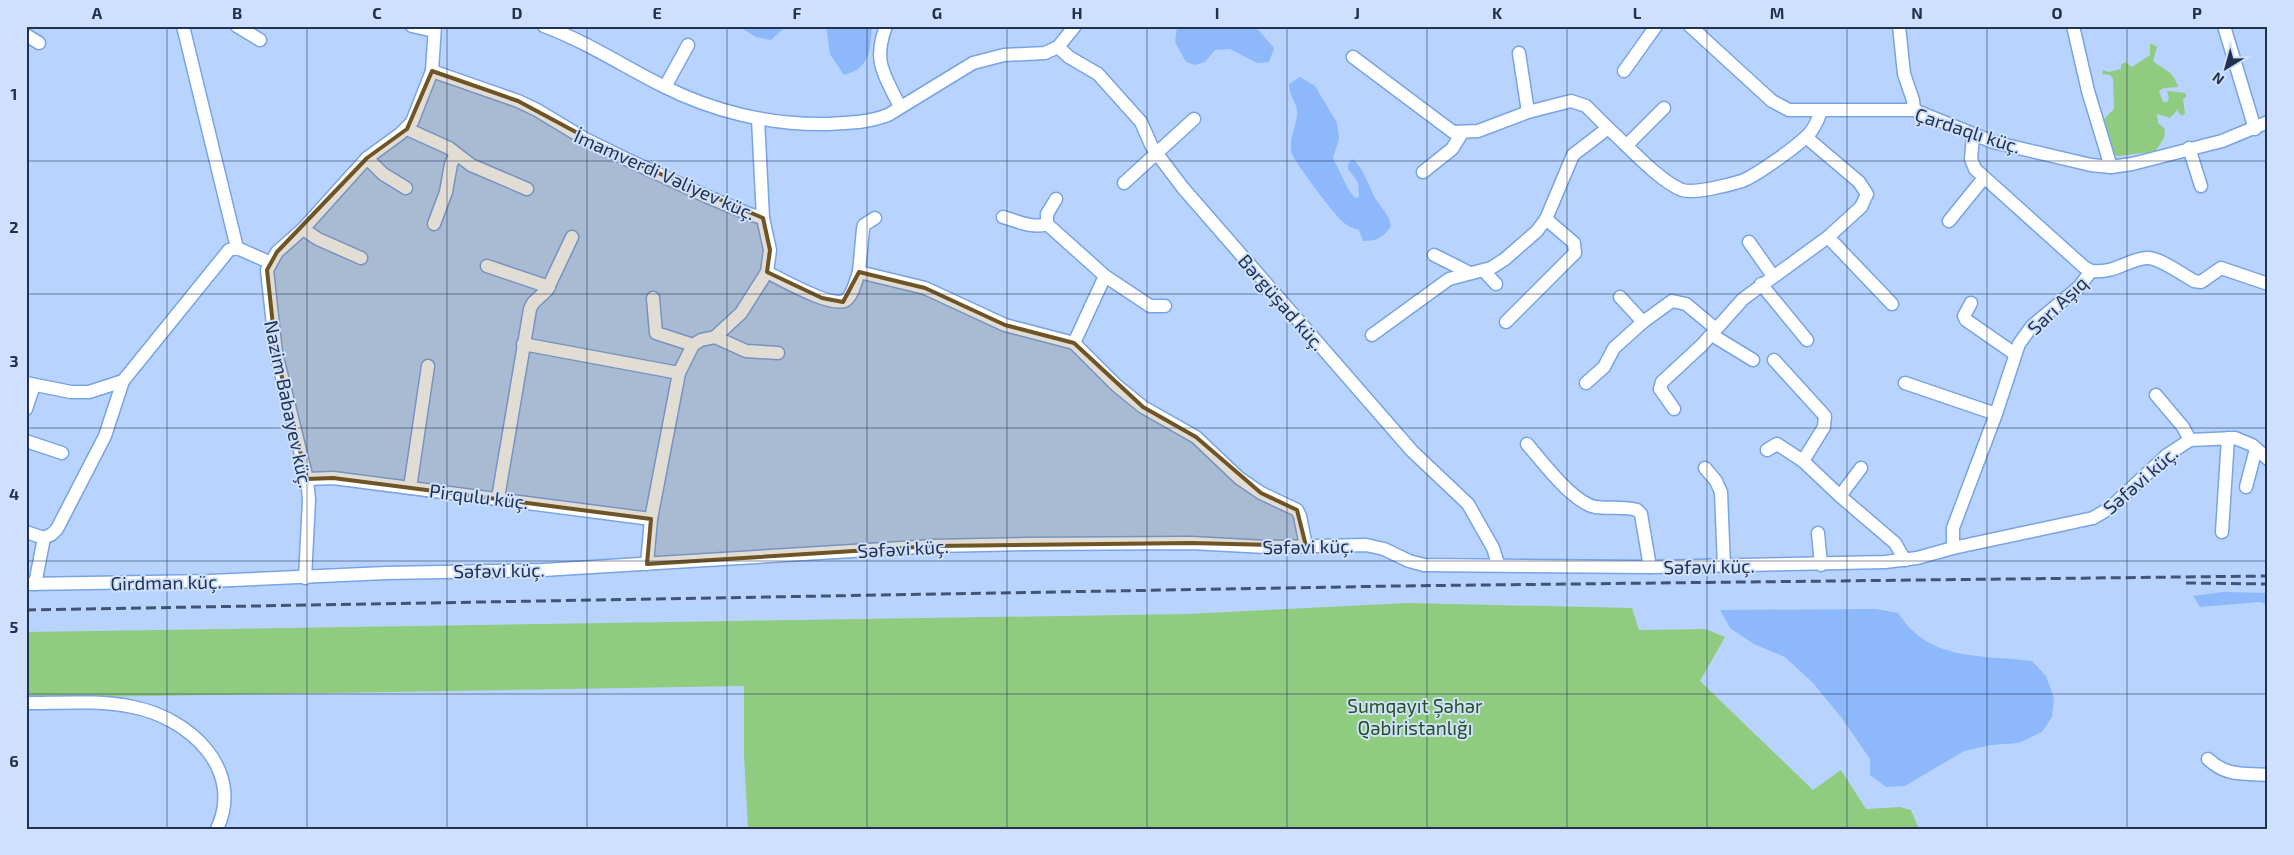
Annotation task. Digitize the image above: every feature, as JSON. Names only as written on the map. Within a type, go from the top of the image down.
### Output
[{"type":"street","points":[[183,26],[237,248]]},
{"type":"street","points":[[237,26],[260,40]]},
{"type":"street","points":[[26,532],[44,538],[52,534],[56,529],[105,436],[123,381],[229,250],[237,248],[269,262],[303,230],[367,158],[407,129],[415,117],[432,71],[435,28],[412,26]]},
{"type":"street","points":[[544,26],[578,40],[665,87],[708,104],[758,119],[796,124],[865,123],[888,115],[973,63],[1004,56],[1045,53],[1058,47],[1075,26]]},
{"type":"street","points":[[886,26],[880,42],[879,60],[900,107]]},
{"type":"street","points":[[1624,71],[1656,26]]},
{"type":"street","name":"Çardaqlı küç.","points":[[1690,26],[1780,106],[1789,110],[1914,110],[1950,124],[1973,136],[2091,165],[2111,167],[2132,164],[2222,141],[2255,129],[2268,122]]},
{"type":"street","points":[[1899,26],[1904,74],[1913,100],[1914,110]]},
{"type":"street","points":[[2073,26],[2090,100],[2111,167]]},
{"type":"street","points":[[2224,26],[2255,129]]},
{"type":"street","points":[[26,35],[39,43]]},
{"type":"street","points":[[665,87],[688,44]]},
{"type":"street","name":"Bərgüşad küç.","points":[[1058,47],[1069,58],[1098,74],[1141,122],[1156,153],[1183,188],[1412,451],[1468,504],[1493,548],[1498,564]]},
{"type":"street","points":[[1519,53],[1528,112]]},
{"type":"street","points":[[1353,57],[1454,132],[1462,133],[1478,130],[1528,112],[1572,101],[1578,102],[1667,181],[1683,190],[1693,192],[1743,180],[1806,137],[1818,120],[1821,111]]},
{"type":"street","name":"İmamverdi Vəliyev küç.","points":[[432,71],[518,101],[538,110],[585,139],[628,160],[708,197],[748,214],[763,218],[770,250],[767,272],[741,313],[715,336],[701,340],[694,345]]},
{"type":"street","points":[[1628,145],[1664,108]]},
{"type":"street","points":[[758,119],[763,218]]},
{"type":"street","points":[[1124,183],[1194,119]]},
{"type":"street","points":[[1372,335],[1449,279],[1484,271],[1505,259],[1537,231],[1546,219],[1573,155],[1608,128]]},
{"type":"street","points":[[407,129],[443,145],[471,165],[526,189]]},
{"type":"street","points":[[1423,172],[1452,149],[1462,133]]},
{"type":"street","points":[[1973,136],[1971,159],[1974,169],[2084,267],[2092,271]]},
{"type":"street","points":[[1674,409],[1660,388],[1662,382],[1714,332],[1743,299],[1761,284],[1828,237],[1861,207],[1867,194],[1858,182],[1806,137]]},
{"type":"street","points":[[2190,148],[2201,186]]},
{"type":"street","points":[[434,224],[446,192],[451,164],[456,154]]},
{"type":"street","points":[[367,158],[383,174],[406,188]]},
{"type":"street","points":[[1949,220],[1983,179]]},
{"type":"street","points":[[1047,224],[1047,214],[1056,199]]},
{"type":"street","points":[[1003,217],[1032,225],[1047,224],[1105,276],[1150,306],[1165,306]]},
{"type":"street","points":[[767,272],[822,298],[843,302],[848,298],[859,272],[864,225],[875,218]]},
{"type":"street","points":[[1506,322],[1575,253],[1574,243],[1546,219]]},
{"type":"street","points":[[303,230],[318,240],[361,258]]},
{"type":"street","points":[[498,498],[530,309],[549,287],[572,237]]},
{"type":"street","points":[[1828,237],[1892,304]]},
{"type":"street","points":[[1749,242],[1773,276]]},
{"type":"street","points":[[1434,254],[1470,273]]},
{"type":"street","name":"Sarı Aşıq","points":[[1953,548],[1953,528],[1996,414],[2015,354],[2026,333],[2079,287],[2092,271],[2113,270],[2148,258],[2194,281],[2201,282],[2221,268],[2268,284]]},
{"type":"street","name":"Nazim Babayev küç.","points":[[269,262],[267,282],[276,353],[307,479],[309,500],[305,578]]},
{"type":"street","points":[[487,266],[549,287]]},
{"type":"street","points":[[1484,271],[1496,284]]},
{"type":"street","points":[[859,272],[925,288],[1005,326],[1074,344],[1116,385],[1143,407],[1196,437],[1239,478],[1262,493],[1297,510],[1306,546]]},
{"type":"street","points":[[1074,344],[1105,276]]},
{"type":"street","points":[[1761,284],[1807,340]]},
{"type":"street","points":[[1620,297],[1643,322]]},
{"type":"street","points":[[647,564],[650,519],[679,373],[694,345],[656,333],[653,298]]},
{"type":"street","points":[[1586,383],[1604,367],[1614,348],[1643,322],[1672,301],[1679,301],[1714,332],[1753,360]]},
{"type":"street","points":[[1971,303],[1964,316],[1966,320],[2015,354]]},
{"type":"street","points":[[715,336],[746,352],[778,353]]},
{"type":"street","points":[[523,344],[679,373]]},
{"type":"street","points":[[1774,360],[1825,416],[1824,427],[1803,461]]},
{"type":"street","points":[[410,488],[428,366]]},
{"type":"street","points":[[26,409],[30,384],[71,392],[89,392],[123,381]]},
{"type":"street","points":[[1905,382],[1996,414]]},
{"type":"street","points":[[2156,394],[2183,427],[2190,440]]},
{"type":"street","points":[[2222,532],[2228,438]]},
{"type":"street","name":"Səfəvi küç.","points":[[305,578],[403,572],[543,570],[934,546],[1191,543],[1249,547],[1376,547],[1408,561],[1424,565],[1498,564],[1650,567],[1821,565],[1905,560],[2093,518],[2110,508],[2167,455],[2190,440],[2228,438],[2244,440],[2268,459]]},
{"type":"street","points":[[26,441],[62,453]]},
{"type":"street","points":[[1527,444],[1574,494],[1585,503],[1594,507],[1637,510],[1641,514],[1650,567]]},
{"type":"street","points":[[1767,450],[1777,444],[1803,461],[1840,496],[1895,543],[1905,560]]},
{"type":"street","points":[[2246,487],[2256,449]]},
{"type":"street","points":[[1704,468],[1716,481],[1721,492],[1724,566]]},
{"type":"street","points":[[1840,496],[1861,468]]},
{"type":"street","name":"Pirqulu küç.","points":[[307,479],[333,478],[650,519]]},
{"type":"street","points":[[1818,533],[1821,565]]},
{"type":"street","points":[[31,584],[44,538]]},
{"type":"street","name":"Girdman küç.","points":[[31,584],[305,578]]},
{"type":"street","points":[[26,703],[98,704],[133,707],[148,711],[178,726],[209,752],[224,782],[225,802],[216,829]]},
{"type":"street","points":[[2208,759],[2219,769],[2228,772],[2268,775]]},
{"type":"highlighted area","points":[[432,71],[518,101],[628,160],[763,218],[770,250],[767,272],[822,298],[843,302],[859,272],[925,288],[1005,325],[1074,343],[1143,407],[1196,437],[1261,493],[1297,510],[1306,546],[1191,543],[934,546],[647,564],[651,519],[333,478],[307,479],[276,353],[267,270],[277,252],[367,158],[407,129]]},
{"type":"green space","points":[[2150,43],[2157,47],[2153,61],[2174,77],[2178,87],[2164,88],[2159,91],[2163,102],[2167,102],[2169,98],[2167,91],[2186,93],[2186,97],[2183,99],[2185,113],[2182,116],[2178,112],[2179,108],[2170,118],[2157,114],[2158,123],[2165,129],[2164,138],[2153,155],[2144,153],[2114,155],[2103,120],[2114,109],[2113,79],[2110,75],[2102,74],[2103,70],[2109,72],[2121,69],[2121,65],[2125,62],[2132,67],[2150,55]]},
{"type":"green space","name":"Sumqayıt Şəhər Qəbiristanlığı","points":[[1408,603],[1632,608],[1639,630],[1705,629],[1725,637],[1700,681],[1813,790],[1841,770],[1866,809],[1900,807],[1911,810],[1919,829],[748,829],[744,756],[744,686],[26,698],[26,632],[1186,614]]},
{"type":"water","points":[[738,26],[786,26],[771,40],[756,37]]},
{"type":"water","points":[[826,26],[872,26],[871,43],[867,57],[859,68],[844,75],[830,54]]},
{"type":"water","points":[[1177,26],[1255,26],[1274,48],[1269,62],[1257,63],[1230,49],[1215,50],[1205,62],[1195,65],[1186,62],[1175,42]]},
{"type":"water","points":[[1300,77],[1315,86],[1337,123],[1339,139],[1333,158],[1348,189],[1355,198],[1359,197],[1358,182],[1348,169],[1348,164],[1353,159],[1363,172],[1375,198],[1388,218],[1391,226],[1379,238],[1363,241],[1359,230],[1350,227],[1342,221],[1300,168],[1292,154],[1291,143],[1297,112],[1289,84]]},
{"type":"water","points":[[2223,592],[2268,593],[2268,605],[2260,602],[2200,607],[2193,596]]},
{"type":"water","points":[[1876,609],[1898,613],[1913,631],[1925,640],[1953,652],[2032,661],[2046,676],[2054,698],[2052,717],[2042,732],[2019,743],[1991,745],[1964,751],[1905,786],[1886,787],[1870,775],[1870,759],[1841,717],[1813,683],[1785,657],[1754,644],[1730,628],[1720,610]]},
{"type":"railway","points":[[26,610],[1396,586],[2268,576]]},
{"type":"railway","points":[[2186,583],[2268,584]]}]
